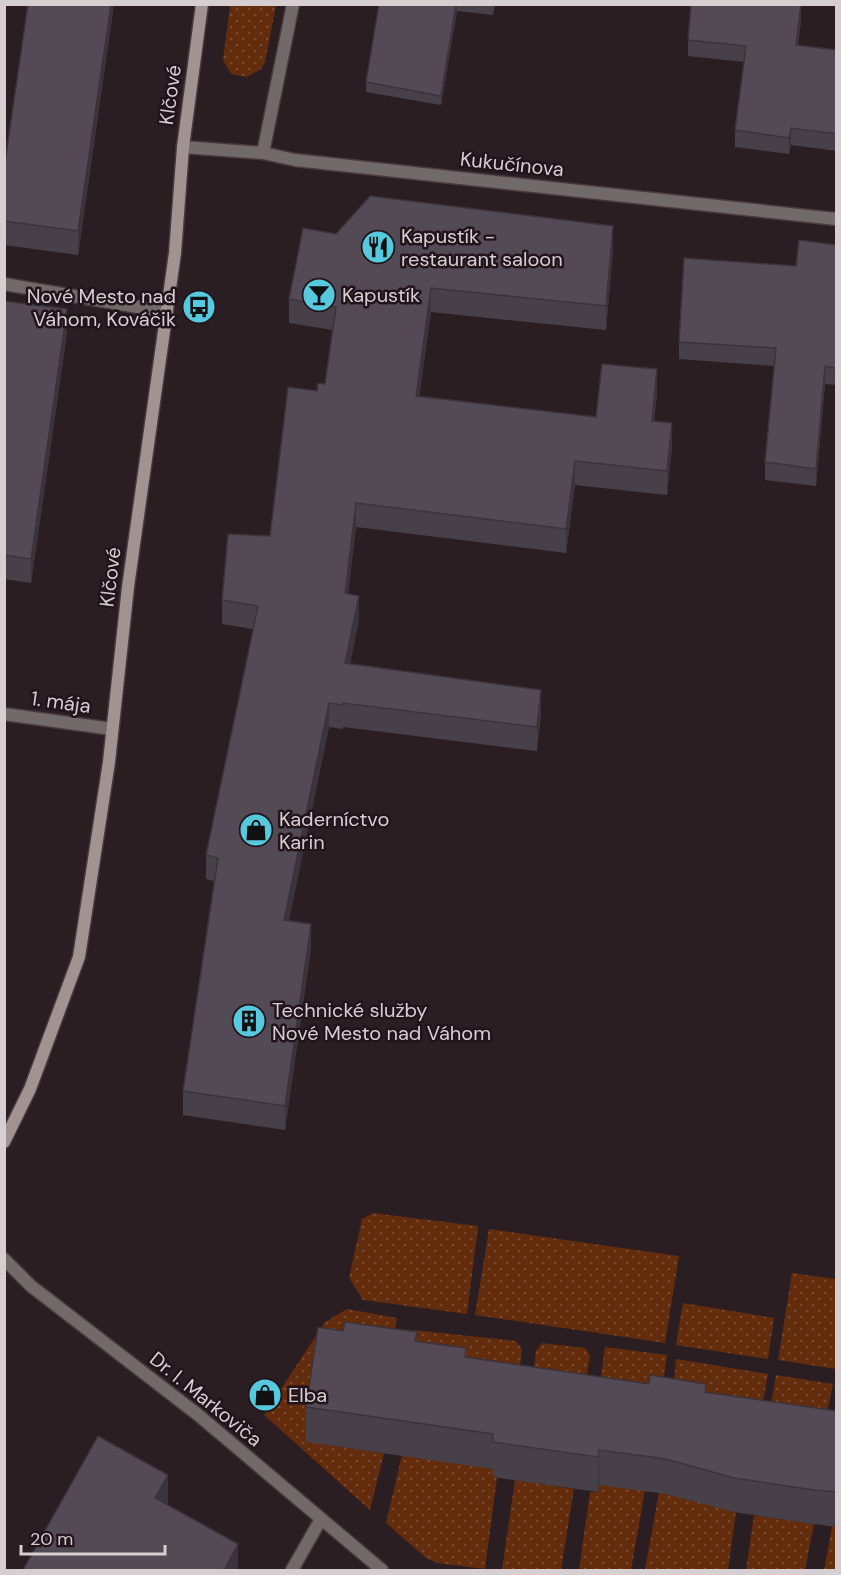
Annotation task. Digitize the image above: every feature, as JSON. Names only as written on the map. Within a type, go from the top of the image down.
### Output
[{"type":"main road","name":"Klčové","points":[[4,1142],[30,1089],[79,957],[112,729],[128,587],[175,253],[183,147],[202,4]]},
{"type":"street","points":[[263,153],[293,4]]},
{"type":"street","name":"Kukučínova","points":[[183,147],[263,153],[306,161],[837,219]]},
{"type":"street","points":[[4,284],[167,312]]},
{"type":"street","name":"1. mája","points":[[4,714],[112,729]]},
{"type":"street","name":"Dr. I. Markoviča","points":[[4,1259],[30,1286],[197,1414],[382,1570]]},
{"type":"street","points":[[292,1570],[321,1519]]},
{"type":"shaded area","points":[[230,5],[276,5],[265,62],[261,69],[247,77],[231,74],[223,60]]},
{"type":"shaded area","points":[[373,1213],[478,1226],[467,1314],[363,1300],[349,1278],[362,1219]]},
{"type":"shaded area","points":[[489,1229],[679,1256],[665,1343],[475,1315]]},
{"type":"shaded area","points":[[792,1273],[836,1279],[836,1369],[778,1360]]},
{"type":"shaded area","points":[[683,1303],[774,1318],[768,1359],[676,1345]]},
{"type":"shaded area","points":[[347,1309],[397,1318],[389,1362],[307,1442],[384,1453],[370,1510],[264,1415],[325,1322]]},
{"type":"shaded area","points":[[413,1330],[516,1341],[522,1349],[516,1399],[407,1336]]},
{"type":"shaded area","points":[[542,1343],[585,1348],[590,1356],[581,1408],[530,1401],[536,1351]]},
{"type":"shaded area","points":[[605,1347],[667,1355],[659,1411],[596,1411]]},
{"type":"shaded area","points":[[676,1359],[768,1374],[757,1434],[671,1413]]},
{"type":"shaded area","points":[[776,1375],[833,1384],[821,1443],[766,1435]]},
{"type":"shaded area","points":[[402,1455],[493,1469],[493,1477],[497,1478],[485,1569],[437,1563],[426,1558],[386,1523]]},
{"type":"shaded area","points":[[515,1480],[574,1489],[561,1570],[502,1570]]},
{"type":"shaded area","points":[[599,1484],[645,1490],[631,1570],[579,1570],[590,1492],[598,1492]]},
{"type":"shaded area","points":[[659,1492],[733,1503],[731,1511],[736,1512],[728,1570],[645,1570]]},
{"type":"shaded area","points":[[754,1515],[814,1524],[805,1570],[746,1570]]},
{"type":"shaded area","points":[[832,1527],[836,1527],[836,1570],[824,1570]]},
{"type":"building","points":[[28,4],[111,4],[78,231],[4,221],[4,169]]},
{"type":"building","points":[[379,4],[456,4],[441,96],[366,82]]},
{"type":"building","points":[[691,4],[801,4],[796,45],[837,50],[837,134],[791,128],[789,138],[735,130],[746,46],[688,40]]},
{"type":"building","points":[[370,196],[613,226],[606,306],[431,288],[416,396],[596,417],[602,364],[657,369],[652,421],[672,423],[667,471],[575,461],[566,529],[356,503],[345,593],[359,596],[345,663],[541,690],[537,727],[329,703],[284,920],[311,924],[285,1106],[183,1091],[218,858],[206,855],[258,606],[222,600],[228,534],[270,536],[288,387],[317,391],[318,383],[325,384],[336,307],[289,299],[303,228],[336,234]]},
{"type":"building","points":[[799,240],[837,245],[837,368],[825,366],[816,469],[765,462],[776,348],[679,342],[684,258],[796,266]]},
{"type":"building","points":[[4,301],[67,309],[31,559],[4,555]]},
{"type":"building","points":[[345,1322],[417,1332],[415,1341],[466,1348],[465,1357],[649,1384],[650,1375],[706,1384],[705,1392],[837,1411],[837,1492],[734,1478],[666,1459],[599,1450],[598,1457],[493,1442],[493,1434],[306,1407],[318,1327],[343,1331]]},
{"type":"building","points":[[98,1436],[168,1475],[155,1498],[238,1544],[224,1570],[23,1570]]},
{"type":"place","name":"Kapustík - restaurant saloon","points":[[378,247]]},
{"type":"place","name":"Kapustík","points":[[319,295]]},
{"type":"place","name":"Nové Mesto nad Váhom, Kováčik","points":[[199,307]]},
{"type":"place","name":"Kaderníctvo Karin","points":[[256,830]]},
{"type":"place","name":"Technické služby Nové Mesto nad Váhom","points":[[249,1021]]},
{"type":"place","name":"Elba","points":[[265,1395]]}]
